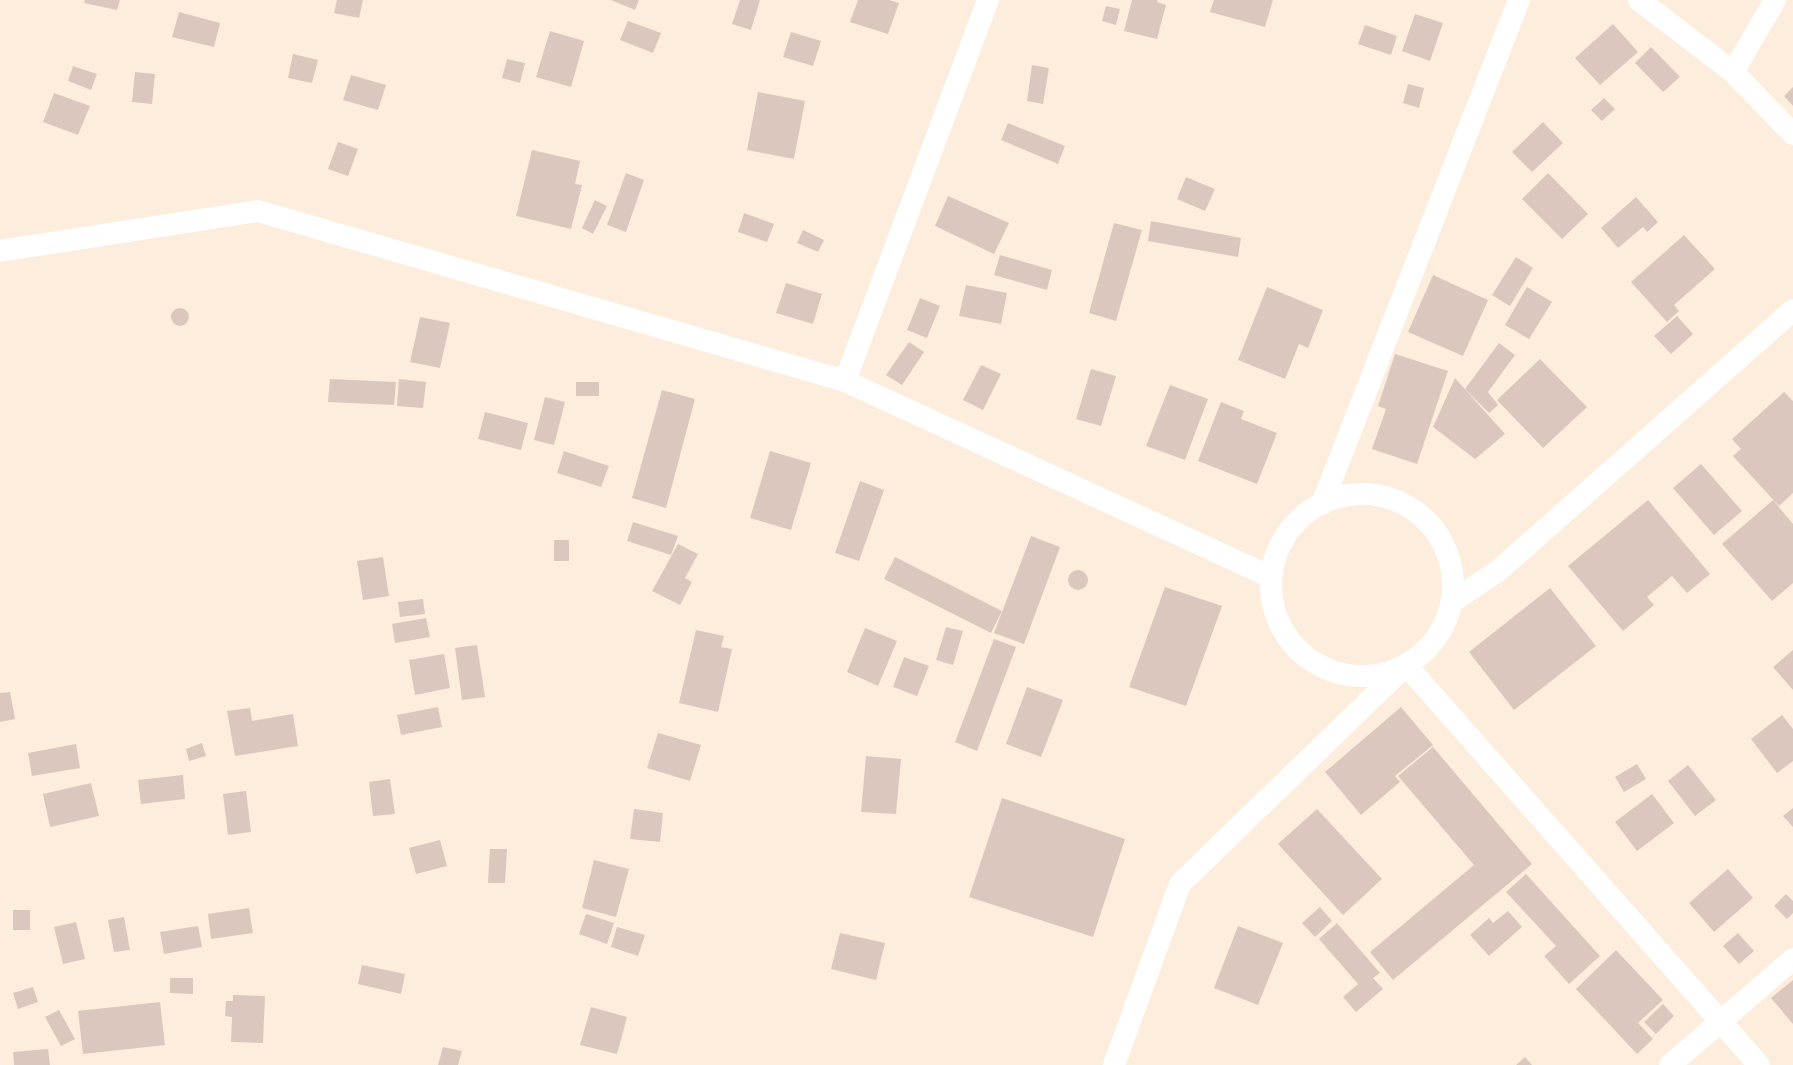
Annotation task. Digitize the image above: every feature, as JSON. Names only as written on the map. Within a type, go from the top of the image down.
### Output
[{"type":"street","points":[[845,381],[988,0]]},
{"type":"street","points":[[1322,504],[1519,0]]},
{"type":"street","points":[[1639,0],[1733,72],[1793,134]]},
{"type":"street","points":[[1733,72],[1775,0]]},
{"type":"street","points":[[0,251],[258,211],[845,381],[1271,577]]},
{"type":"street","points":[[1453,601],[1498,571],[1793,310]]},
{"type":"street","points":[[1114,1065],[1180,884],[1406,665],[1437,638],[1453,601],[1454,572],[1445,545],[1429,522],[1406,504],[1379,495],[1350,495],[1322,504],[1297,522],[1279,547],[1271,577],[1273,605],[1283,631],[1301,653],[1324,668],[1352,676],[1380,675],[1406,665]]},
{"type":"street","points":[[1406,665],[1759,1065]]},
{"type":"street","points":[[1670,1065],[1793,959]]},
{"type":"building","points":[[85,0],[120,0],[117,10],[84,3]]},
{"type":"building","points":[[337,0],[363,0],[359,18],[334,13]]},
{"type":"building","points":[[611,0],[639,0],[635,10]]},
{"type":"building","points":[[740,0],[760,0],[751,30],[732,24]]},
{"type":"building","points":[[858,0],[889,0],[899,3],[888,34],[850,22]]},
{"type":"building","points":[[1132,0],[1158,0],[1157,2],[1166,5],[1157,39],[1124,31]]},
{"type":"building","points":[[1214,0],[1273,0],[1265,27],[1210,12]]},
{"type":"building","points":[[1106,6],[1120,9],[1116,25],[1102,21]]},
{"type":"building","points":[[179,12],[220,23],[214,47],[172,37]]},
{"type":"building","points":[[1415,14],[1443,23],[1430,61],[1402,51]]},
{"type":"building","points":[[628,21],[661,33],[653,53],[620,40]]},
{"type":"building","points":[[1613,24],[1638,52],[1600,85],[1575,58]]},
{"type":"building","points":[[1365,25],[1397,36],[1391,55],[1358,44]]},
{"type":"building","points":[[550,31],[584,41],[571,87],[536,77]]},
{"type":"building","points":[[791,32],[821,41],[813,66],[783,57]]},
{"type":"building","points":[[1651,47],[1680,77],[1663,92],[1635,63]]},
{"type":"building","points":[[293,54],[318,60],[312,83],[288,78]]},
{"type":"building","points":[[507,59],[525,63],[520,83],[502,78]]},
{"type":"building","points":[[1032,65],[1049,68],[1043,104],[1027,101]]},
{"type":"building","points":[[73,66],[97,74],[91,90],[68,81]]},
{"type":"building","points":[[135,72],[155,74],[152,104],[132,102]]},
{"type":"building","points":[[351,75],[386,85],[378,110],[343,100]]},
{"type":"building","points":[[1408,84],[1424,88],[1419,108],[1403,103]]},
{"type":"building","points":[[1793,87],[1793,106],[1784,96]]},
{"type":"building","points":[[758,92],[805,101],[794,159],[747,150]]},
{"type":"building","points":[[54,93],[90,106],[78,135],[43,122]]},
{"type":"building","points":[[1604,98],[1615,109],[1602,121],[1591,110]]},
{"type":"building","points":[[1543,122],[1563,143],[1532,172],[1512,152]]},
{"type":"building","points":[[1008,123],[1065,146],[1058,164],[1001,140]]},
{"type":"building","points":[[338,142],[358,149],[348,176],[328,169]]},
{"type":"building","points":[[532,150],[580,161],[575,184],[582,185],[571,229],[516,216]]},
{"type":"building","points":[[626,173],[644,180],[626,232],[607,225]]},
{"type":"building","points":[[1548,173],[1588,214],[1562,239],[1522,199]]},
{"type":"building","points":[[1186,177],[1215,189],[1205,211],[1177,199]]},
{"type":"building","points":[[948,196],[1009,223],[994,254],[935,226]]},
{"type":"building","points":[[1636,197],[1658,222],[1647,232],[1643,227],[1618,248],[1601,228]]},
{"type":"building","points":[[595,200],[607,206],[593,234],[582,228]]},
{"type":"building","points":[[744,213],[774,224],[767,242],[738,232]]},
{"type":"building","points":[[1151,221],[1241,238],[1238,257],[1148,241]]},
{"type":"building","points":[[1114,223],[1142,230],[1116,321],[1089,313]]},
{"type":"building","points":[[803,230],[824,240],[818,252],[797,243]]},
{"type":"building","points":[[1684,235],[1715,269],[1674,305],[1679,311],[1667,322],[1631,282]]},
{"type":"building","points":[[1000,255],[1052,270],[1047,290],[994,275]]},
{"type":"building","points":[[1516,257],[1533,268],[1510,306],[1492,295]]},
{"type":"building","points":[[1433,275],[1488,300],[1463,356],[1408,332]]},
{"type":"building","points":[[786,283],[822,294],[813,324],[776,313]]},
{"type":"building","points":[[966,285],[1007,293],[1001,324],[959,316]]},
{"type":"building","points":[[1267,287],[1323,310],[1308,348],[1299,344],[1285,379],[1238,360]]},
{"type":"building","points":[[1527,287],[1552,302],[1529,339],[1505,325]]},
{"type":"building","points":[[920,298],[940,306],[927,338],[907,330]]},
{"type":"building","points":[[180,308],[186,311],[189,317],[186,323],[180,326],[174,323],[171,317],[174,311]]},
{"type":"building","points":[[1677,316],[1693,334],[1671,354],[1654,336]]},
{"type":"building","points":[[420,317],[450,323],[440,368],[410,362]]},
{"type":"building","points":[[909,342],[924,352],[902,385],[886,375]]},
{"type":"building","points":[[1499,343],[1515,355],[1488,392],[1498,405],[1489,413],[1465,389]]},
{"type":"building","points":[[1395,354],[1448,371],[1417,464],[1372,449],[1386,409],[1378,406]]},
{"type":"building","points":[[1540,359],[1587,407],[1543,448],[1497,400]]},
{"type":"building","points":[[981,365],[1001,374],[983,410],[963,400]]},
{"type":"building","points":[[1091,369],[1116,376],[1101,426],[1076,419]]},
{"type":"building","points":[[1455,378],[1505,434],[1475,459],[1433,427]]},
{"type":"building","points":[[330,379],[396,382],[394,405],[328,402]]},
{"type":"building","points":[[399,379],[426,382],[423,408],[397,406]]},
{"type":"building","points":[[576,382],[599,382],[599,396],[576,396]]},
{"type":"building","points":[[1170,385],[1208,399],[1185,460],[1146,446]]},
{"type":"building","points":[[662,390],[695,399],[666,508],[632,498]]},
{"type":"building","points":[[1784,392],[1793,401],[1793,493],[1779,506],[1733,456],[1741,449],[1732,439]]},
{"type":"building","points":[[545,397],[565,402],[554,445],[534,440]]},
{"type":"building","points":[[1221,402],[1244,411],[1241,419],[1277,433],[1257,484],[1198,461]]},
{"type":"building","points":[[485,412],[528,423],[521,450],[478,439]]},
{"type":"building","points":[[564,451],[609,466],[601,487],[557,473]]},
{"type":"building","points":[[770,451],[811,463],[791,530],[750,518]]},
{"type":"building","points":[[1701,464],[1742,511],[1714,535],[1673,488]]},
{"type":"building","points":[[860,481],[884,490],[859,561],[835,553]]},
{"type":"building","points":[[1648,500],[1710,574],[1687,593],[1672,576],[1647,597],[1654,605],[1623,631],[1568,566]]},
{"type":"building","points":[[1773,500],[1793,524],[1793,583],[1772,601],[1722,544]]},
{"type":"building","points":[[633,522],[678,536],[671,555],[627,541]]},
{"type":"building","points":[[1031,536],[1060,547],[1024,644],[994,633]]},
{"type":"building","points":[[554,540],[569,540],[569,561],[554,561]]},
{"type":"building","points":[[678,544],[698,554],[685,578],[692,582],[680,605],[652,591]]},
{"type":"building","points":[[383,557],[389,596],[363,600],[357,561]]},
{"type":"building","points":[[895,557],[1002,611],[991,633],[884,579]]},
{"type":"building","points":[[1078,570],[1085,573],[1088,580],[1085,587],[1078,590],[1071,587],[1068,580],[1071,573]]},
{"type":"building","points":[[1165,587],[1222,606],[1186,706],[1129,687]]},
{"type":"building","points":[[1550,588],[1596,646],[1514,710],[1469,652]]},
{"type":"building","points":[[423,599],[425,614],[400,617],[398,602]]},
{"type":"building","points":[[426,618],[430,637],[395,643],[392,624]]},
{"type":"building","points":[[946,627],[963,631],[953,665],[936,660]]},
{"type":"building","points":[[865,628],[897,641],[878,686],[847,672]]},
{"type":"building","points":[[696,630],[724,636],[721,647],[732,649],[718,712],[679,703]]},
{"type":"building","points":[[994,639],[1016,647],[977,751],[955,742]]},
{"type":"building","points":[[477,645],[485,697],[462,700],[455,648]]},
{"type":"building","points":[[1793,650],[1793,690],[1773,667]]},
{"type":"building","points":[[444,654],[450,688],[415,695],[409,660]]},
{"type":"building","points":[[904,657],[929,666],[917,696],[893,687]]},
{"type":"building","points":[[1027,687],[1063,700],[1041,757],[1006,744]]},
{"type":"building","points":[[10,692],[15,719],[0,722],[0,693]]},
{"type":"building","points":[[438,707],[442,727],[401,735],[397,715]]},
{"type":"building","points":[[1401,707],[1433,745],[1395,776],[1400,782],[1361,815],[1325,772]]},
{"type":"building","points":[[250,708],[252,721],[293,714],[298,746],[235,756],[227,711]]},
{"type":"building","points":[[1782,715],[1793,729],[1793,761],[1777,773],[1751,739]]},
{"type":"building","points":[[658,733],[701,745],[690,781],[647,768]]},
{"type":"building","points":[[202,743],[206,756],[189,761],[186,749]]},
{"type":"building","points":[[76,744],[80,768],[32,776],[28,753]]},
{"type":"building","points":[[1433,747],[1532,864],[1393,980],[1370,952],[1474,865],[1398,776]]},
{"type":"building","points":[[866,756],[901,759],[896,814],[861,812]]},
{"type":"building","points":[[1637,764],[1646,779],[1624,792],[1615,777]]},
{"type":"building","points":[[1688,765],[1716,800],[1695,816],[1668,781]]},
{"type":"building","points":[[183,775],[185,799],[141,804],[138,780]]},
{"type":"building","points":[[390,779],[395,814],[373,816],[369,782]]},
{"type":"building","points":[[91,783],[99,816],[50,827],[43,794]]},
{"type":"building","points":[[246,791],[251,832],[228,835],[223,794]]},
{"type":"building","points":[[1652,794],[1674,823],[1637,851],[1615,822]]},
{"type":"building","points":[[1002,798],[1125,839],[1093,937],[969,897]]},
{"type":"building","points":[[1793,808],[1793,827],[1783,816]]},
{"type":"building","points":[[634,809],[663,813],[660,842],[630,839]]},
{"type":"building","points":[[1317,809],[1382,879],[1343,915],[1278,844]]},
{"type":"building","points":[[440,840],[447,866],[416,874],[409,848]]},
{"type":"building","points":[[490,849],[507,849],[505,883],[488,883]]},
{"type":"building","points":[[594,860],[629,869],[616,917],[582,908]]},
{"type":"building","points":[[1728,869],[1753,898],[1714,932],[1689,903]]},
{"type":"building","points":[[1526,874],[1600,956],[1569,984],[1544,956],[1556,946],[1506,892]]},
{"type":"building","points":[[1786,894],[1793,901],[1793,913],[1787,919],[1774,906]]},
{"type":"building","points":[[1320,907],[1332,921],[1315,937],[1302,923]]},
{"type":"building","points":[[249,908],[253,933],[211,939],[208,914]]},
{"type":"building","points":[[13,910],[30,910],[30,930],[13,930]]},
{"type":"building","points":[[1508,911],[1522,927],[1489,956],[1470,935],[1489,918],[1493,923]]},
{"type":"building","points":[[586,914],[614,923],[607,944],[579,934]]},
{"type":"building","points":[[124,917],[130,950],[114,952],[108,920]]},
{"type":"building","points":[[76,922],[85,959],[63,964],[54,927]]},
{"type":"building","points":[[1337,923],[1380,973],[1373,978],[1383,989],[1356,1012],[1343,997],[1358,984],[1319,939]]},
{"type":"building","points":[[198,926],[202,947],[164,954],[160,932]]},
{"type":"building","points":[[1238,926],[1283,943],[1258,1005],[1214,988]]},
{"type":"building","points":[[617,927],[645,935],[638,956],[611,947]]},
{"type":"building","points":[[840,933],[885,943],[876,980],[831,969]]},
{"type":"building","points":[[1738,933],[1754,951],[1739,964],[1723,946]]},
{"type":"building","points":[[1616,950],[1663,1000],[1638,1023],[1653,1039],[1637,1054],[1576,989]]},
{"type":"building","points":[[362,965],[405,974],[401,994],[358,984]]},
{"type":"building","points":[[170,978],[193,978],[193,994],[170,993]]},
{"type":"building","points":[[1793,980],[1793,1024],[1771,998]]},
{"type":"building","points":[[33,987],[38,1002],[18,1009],[13,993]]},
{"type":"building","points":[[233,995],[265,996],[263,1043],[231,1042],[232,1017],[225,1016],[226,1001],[233,1001]]},
{"type":"building","points":[[160,1002],[165,1045],[83,1054],[78,1011]]},
{"type":"building","points":[[1663,1004],[1674,1016],[1656,1034],[1644,1022]]},
{"type":"building","points":[[591,1007],[627,1017],[617,1054],[580,1045]]},
{"type":"building","points":[[59,1010],[75,1039],[61,1046],[45,1017]]},
{"type":"building","points":[[443,1047],[462,1051],[458,1065],[438,1065]]},
{"type":"building","points":[[48,1049],[50,1065],[14,1065],[13,1052]]},
{"type":"building","points":[[1525,1057],[1532,1065],[1516,1065]]}]
